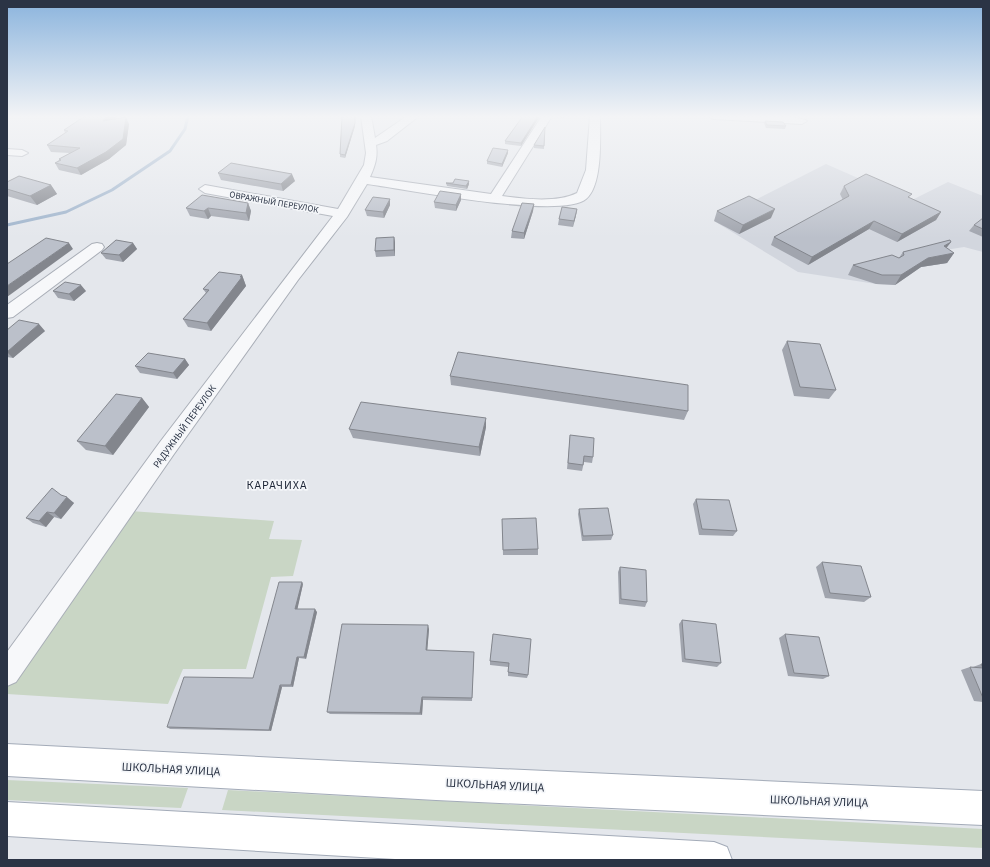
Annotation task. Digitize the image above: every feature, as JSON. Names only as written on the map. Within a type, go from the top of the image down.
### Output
[{"type":"main road","name":"ШКОЛЬНАЯ УЛИЦА","points":[[7,760],[537,788],[983,808]]},
{"type":"main road","points":[[7,819],[714,860]]},
{"type":"street","name":"РАДУЖНЫЙ ПЕРЕУЛОК","points":[[7,673],[167,448],[293,277],[342,214],[363,180],[370,165],[371,156]]},
{"type":"street","points":[[495,197],[521,156]]},
{"type":"street","points":[[363,180],[533,203],[574,200],[581,196],[588,187],[594,156]]},
{"type":"street","name":"ОВРАЖНЫЙ ПЕРЕУЛОК","points":[[205,189],[342,214]]},
{"type":"street","points":[[7,313],[97,247]]},
{"type":"shaded area","points":[[826,164],[910,201],[948,182],[983,196],[983,252],[964,247],[933,252],[947,263],[921,267],[895,285],[876,284],[798,272],[714,221]]},
{"type":"green space","points":[[130,511],[274,521],[269,539],[302,540],[293,576],[271,577],[246,669],[183,669],[168,704],[7,694],[7,683]]},
{"type":"green space","points":[[7,780],[188,788],[181,808],[7,800]]},
{"type":"green space","points":[[228,790],[983,829],[983,848],[222,810]]},
{"type":"building","points":[[64,156],[98,156],[77,168],[55,163],[61,160],[59,159]]},
{"type":"building","points":[[489,156],[505,156],[502,164],[487,161]]},
{"type":"building","points":[[231,163],[292,174],[281,184],[218,173]]},
{"type":"building","points":[[866,174],[912,194],[908,197],[941,212],[902,234],[874,221],[812,257],[774,237],[849,196],[844,186]]},
{"type":"building","points":[[19,176],[51,185],[30,196],[7,189],[7,182]]},
{"type":"building","points":[[455,179],[469,181],[466,186],[446,183],[453,183]]},
{"type":"building","points":[[440,191],[461,194],[456,205],[434,202]]},
{"type":"building","points":[[202,195],[248,203],[246,213],[208,208],[204,211],[186,208]]},
{"type":"building","points":[[749,196],[775,209],[743,225],[717,211]]},
{"type":"building","points":[[373,197],[390,199],[383,212],[365,210]]},
{"type":"building","points":[[522,203],[534,204],[524,233],[512,231]]},
{"type":"building","points":[[562,207],[577,209],[574,221],[559,219]]},
{"type":"building","points":[[983,218],[983,229],[974,225]]},
{"type":"building","points":[[394,237],[394,250],[375,251],[376,238]]},
{"type":"building","points":[[46,238],[69,243],[7,286],[7,264]]},
{"type":"building","points":[[116,240],[133,243],[119,255],[101,253]]},
{"type":"building","points":[[950,240],[951,242],[944,246],[954,253],[928,258],[901,275],[882,275],[853,265],[892,255],[899,258],[904,255],[903,252]]},
{"type":"building","points":[[219,272],[242,275],[240,277],[242,277],[207,323],[183,319],[209,290],[203,289]]},
{"type":"building","points":[[65,282],[81,285],[69,294],[53,291]]},
{"type":"building","points":[[19,320],[39,324],[7,352],[7,330]]},
{"type":"building","points":[[787,341],[820,344],[836,390],[800,387]]},
{"type":"building","points":[[458,352],[688,385],[688,411],[450,376]]},
{"type":"building","points":[[148,353],[185,359],[173,373],[135,366]]},
{"type":"building","points":[[116,394],[142,398],[105,446],[77,441]]},
{"type":"building","points":[[361,402],[486,418],[479,447],[349,429]]},
{"type":"building","points":[[570,435],[594,438],[593,457],[584,456],[583,465],[568,463]]},
{"type":"building","points":[[52,488],[61,495],[67,497],[54,513],[47,512],[39,521],[26,518]]},
{"type":"building","points":[[696,499],[729,500],[737,531],[702,529]]},
{"type":"building","points":[[608,508],[613,535],[583,536],[579,509]]},
{"type":"building","points":[[536,518],[538,549],[503,550],[502,519]]},
{"type":"building","points":[[822,562],[861,566],[871,597],[830,593]]},
{"type":"building","points":[[620,567],[646,570],[647,602],[621,599]]},
{"type":"building","points":[[279,582],[302,582],[295,609],[315,609],[304,657],[297,657],[291,685],[280,685],[269,730],[167,727],[184,677],[253,678]]},
{"type":"building","points":[[682,620],[716,624],[721,663],[685,659]]},
{"type":"building","points":[[342,624],[428,625],[426,650],[474,652],[472,698],[422,697],[420,713],[327,712]]},
{"type":"building","points":[[493,634],[531,639],[528,675],[508,672],[509,663],[490,661]]},
{"type":"building","points":[[785,634],[819,637],[829,676],[794,673]]},
{"type":"building","points":[[970,667],[983,668],[983,698]]},
{"type":"waterway","points":[[7,225],[66,212],[112,190],[162,156]]},
{"type":"district","name":"КАРАЧИХА","points":[[277,485]]}]
